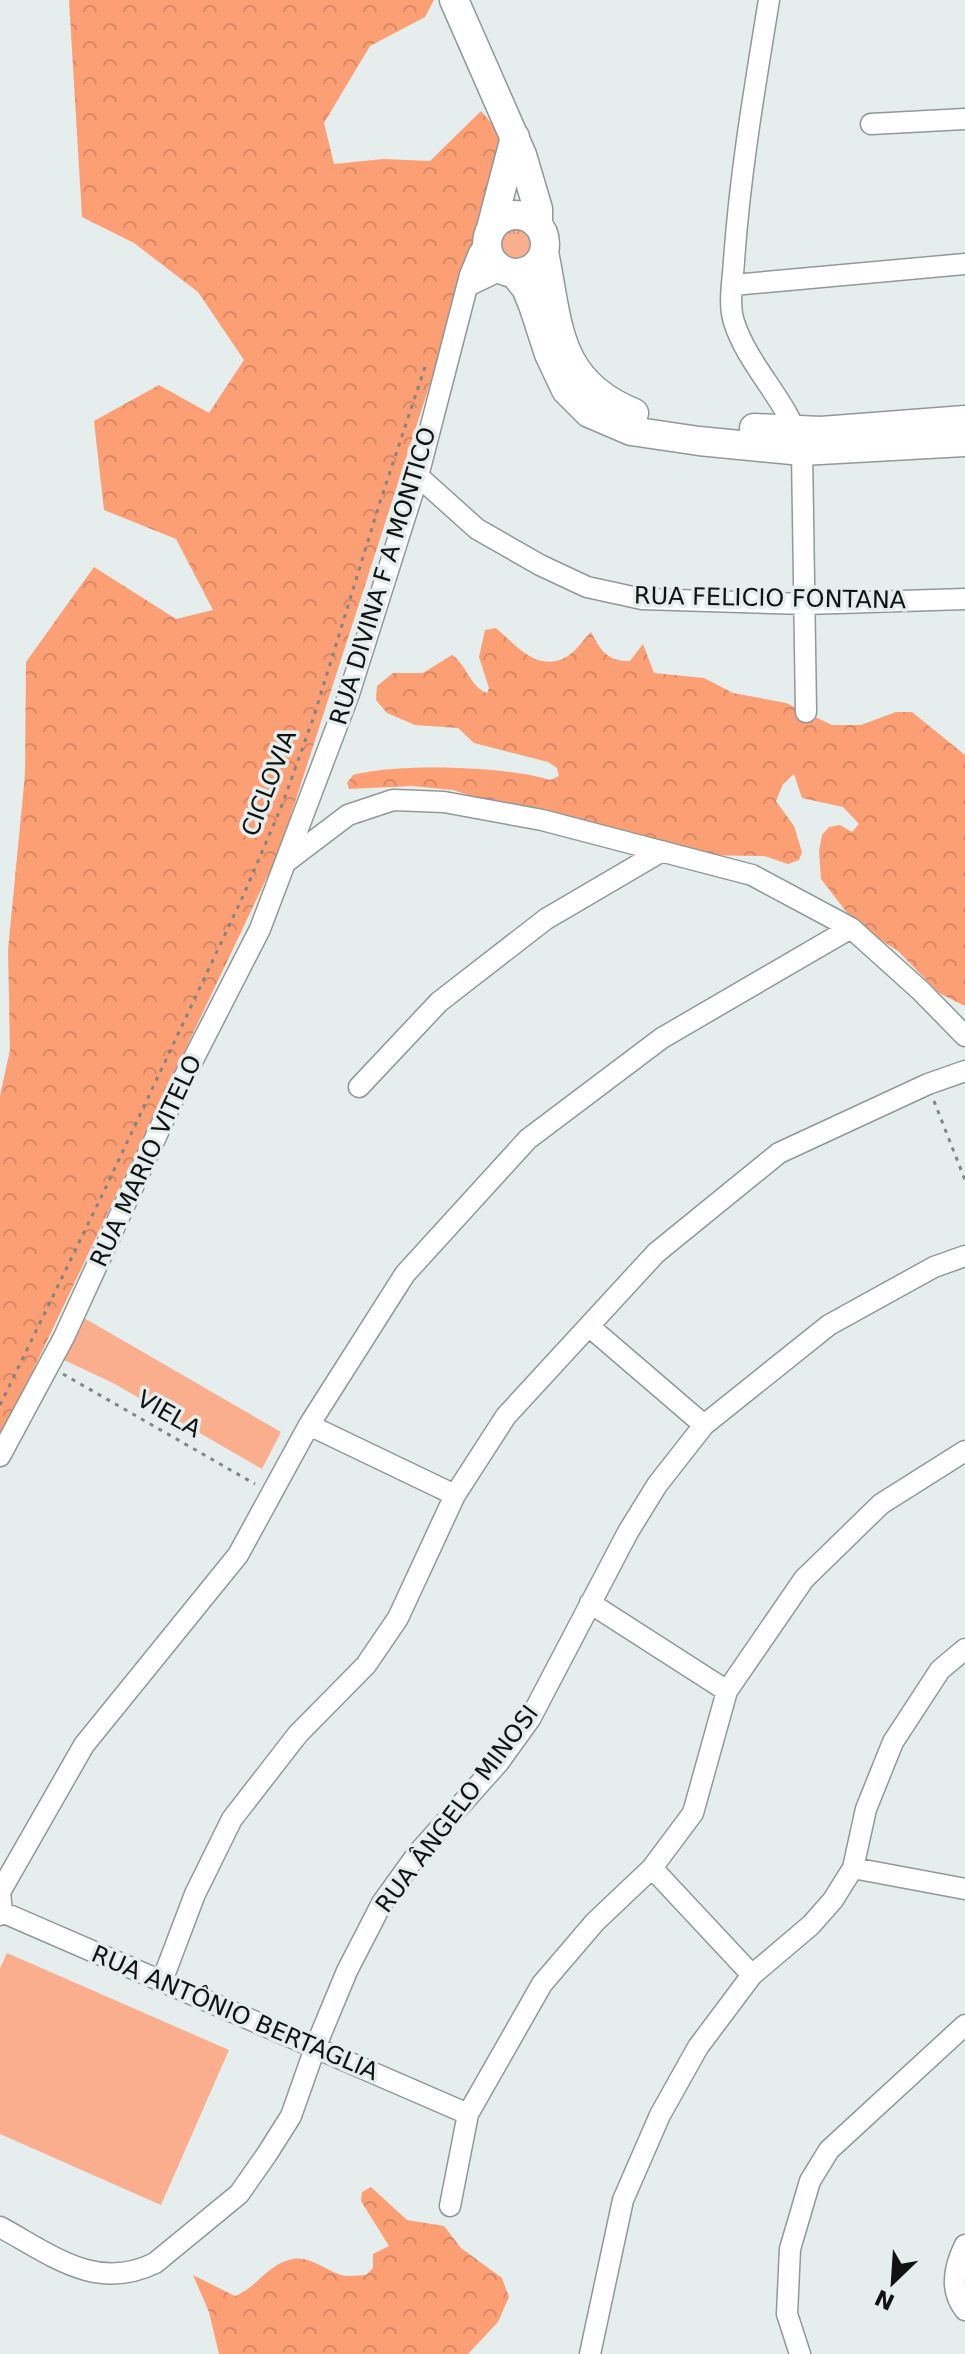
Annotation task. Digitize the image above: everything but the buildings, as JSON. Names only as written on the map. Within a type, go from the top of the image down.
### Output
[{"type":"main road","points":[[454,0],[515,137],[538,209],[541,238],[567,355],[584,383],[605,400],[633,413],[800,441],[821,431],[965,420]]},
{"type":"main road","points":[[515,137],[489,237],[491,259],[526,288],[549,354],[566,390],[589,413],[631,431],[699,441],[965,442]]},
{"type":"main road","points":[[489,237],[502,219],[510,216],[529,219],[541,238],[533,268],[508,271]]},
{"type":"street","points":[[769,0],[737,225],[733,320],[748,354],[800,441],[806,712]]},
{"type":"street","points":[[871,124],[965,119]]},
{"type":"street","name":"RUA DIVINA F A MONTICO","points":[[286,862],[349,694],[418,476],[474,264],[489,237]]},
{"type":"street","points":[[733,285],[965,264]]},
{"type":"street","points":[[468,286],[508,271]]},
{"type":"street","name":"RUA FELICIO FONTANA","points":[[418,476],[477,529],[540,565],[587,587],[642,599],[806,604],[965,599]]},
{"type":"street","points":[[286,862],[348,815],[393,800],[444,802],[542,820],[752,875],[851,928],[921,991],[965,1036]]},
{"type":"street","points":[[359,1087],[439,1002],[546,919],[662,851]]},
{"type":"street","name":"RUA MARIO VITELO","points":[[0,1456],[48,1366],[176,1093],[260,929],[286,862]]},
{"type":"street","points":[[1,1914],[0,1892],[84,1745],[238,1555],[309,1425],[405,1274],[528,1139],[662,1038],[851,928]]},
{"type":"street","points":[[162,1981],[195,1894],[232,1819],[298,1734],[366,1665],[398,1618],[455,1495],[506,1416],[591,1328],[656,1253],[779,1153],[928,1084],[965,1071]]},
{"type":"street","name":"RUA ÂNGELO MINOSI","points":[[0,2227],[86,2271],[112,2276],[155,2263],[239,2194],[291,2116],[347,1971],[382,1903],[418,1853],[499,1762],[530,1719],[590,1603],[657,1485],[704,1425],[829,1325],[934,1267],[965,1256]]},
{"type":"street","points":[[591,1328],[704,1425]]},
{"type":"street","points":[[309,1425],[455,1495]]},
{"type":"street","points":[[450,2206],[468,2114],[542,1984],[595,1922],[652,1868],[693,1813],[727,1691],[804,1579],[881,1504],[965,1451]]},
{"type":"street","points":[[590,1603],[727,1691]]},
{"type":"street","points":[[590,2354],[623,2200],[660,2115],[698,2047],[752,1975],[811,1925],[833,1900],[853,1868],[866,1809],[893,1742],[940,1670],[965,1649]]},
{"type":"street","points":[[652,1868],[752,1975]]},
{"type":"street","points":[[853,1868],[965,1889]]},
{"type":"street","name":"RUA ANTÔNIO BERTAGLIA","points":[[1,1914],[468,2114]]},
{"type":"street","points":[[800,2354],[787,2314],[790,2249],[810,2181],[829,2150],[965,2025]]},
{"type":"street","points":[[964,2309],[954,2292],[956,2270],[965,2245]]},
{"type":"path","name":"CICLOVIA","points":[[0,1405],[244,894],[282,805],[314,716],[427,362]]},
{"type":"path","points":[[928,1084],[965,1180]]},
{"type":"path","name":"VIELA","points":[[48,1366],[272,1494]]},
{"type":"green space","points":[[69,0],[434,0],[425,17],[370,46],[324,123],[334,164],[383,159],[430,161],[481,111],[508,142],[279,852],[0,1435],[0,1096],[10,1050],[8,950],[25,774],[26,662],[94,567],[176,619],[213,610],[176,539],[104,510],[94,421],[159,385],[209,413],[244,360],[198,292],[134,243],[82,217]]},
{"type":"green space","points":[[518,227],[532,232],[537,246],[532,260],[518,265],[504,260],[499,246],[504,232]]},
{"type":"green space","points":[[496,628],[529,656],[547,662],[568,656],[591,632],[601,649],[610,657],[622,661],[630,661],[643,644],[654,673],[704,678],[733,693],[786,703],[832,725],[861,725],[896,712],[912,712],[965,755],[965,1006],[939,993],[898,951],[855,923],[821,879],[819,851],[822,835],[829,827],[840,825],[852,832],[859,824],[843,807],[802,798],[794,774],[783,784],[776,801],[794,826],[802,852],[799,860],[788,864],[764,856],[690,855],[600,838],[453,790],[412,786],[349,789],[347,783],[353,775],[396,769],[480,769],[550,780],[559,776],[557,768],[548,762],[474,743],[458,728],[415,725],[387,713],[376,700],[377,686],[393,673],[423,673],[452,655],[476,686],[487,693],[489,688],[479,657],[485,630]]},
{"type":"green space","points":[[84,1318],[281,1432],[262,1469],[113,1383],[64,1360]]},
{"type":"green space","points":[[7,1953],[229,2050],[161,2205],[0,2134],[0,1968]]},
{"type":"green space","points":[[371,2187],[407,2220],[444,2226],[461,2248],[502,2278],[509,2297],[498,2322],[468,2354],[219,2354],[209,2312],[193,2275],[235,2296],[277,2265],[293,2259],[311,2261],[341,2275],[366,2275],[373,2268],[373,2254],[389,2246],[361,2201],[362,2192]]}]
